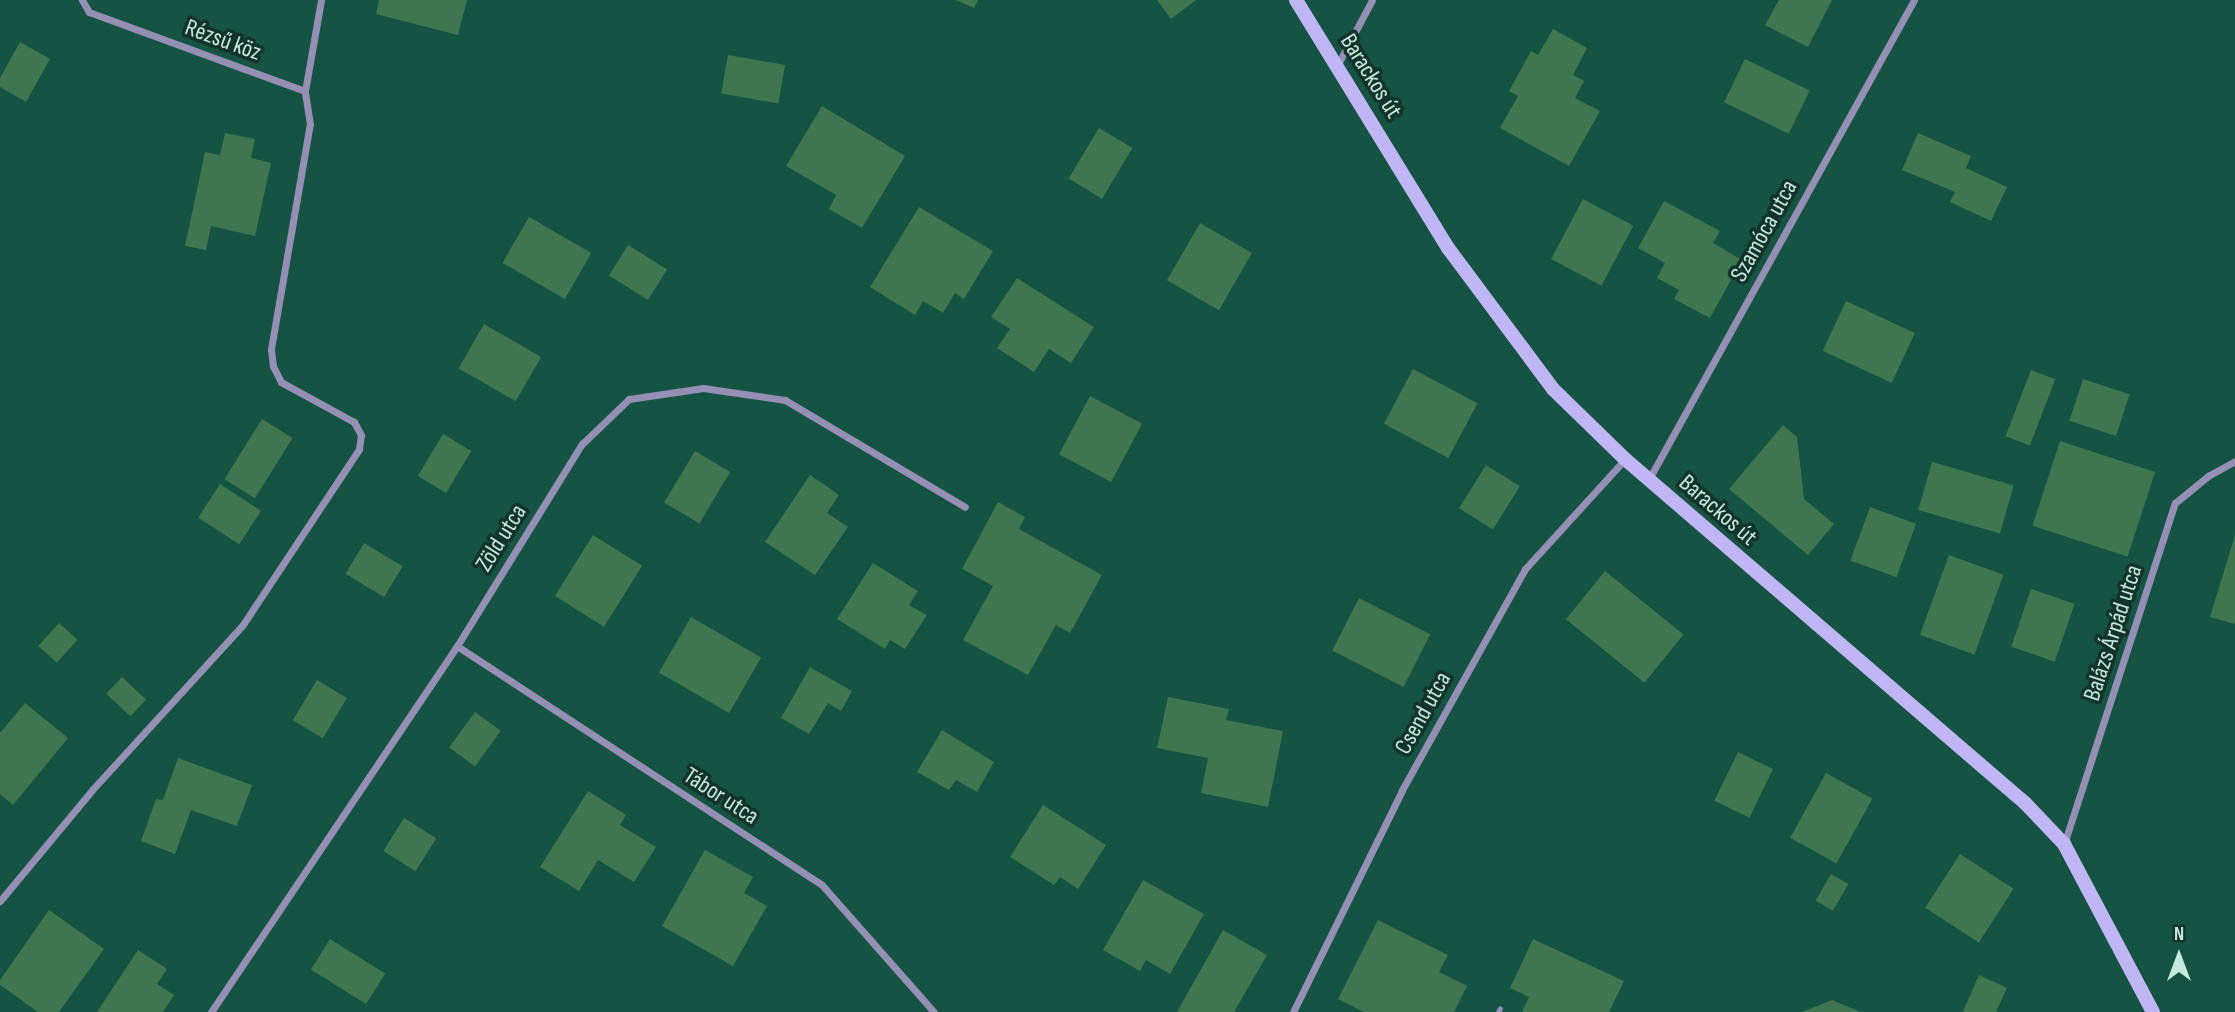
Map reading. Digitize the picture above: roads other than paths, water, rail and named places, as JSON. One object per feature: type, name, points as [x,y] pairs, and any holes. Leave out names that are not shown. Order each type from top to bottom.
[{"type":"street","name":"Rézsű köz","points":[[82,0],[89,12],[305,91]]},
{"type":"street","points":[[0,901],[92,790],[243,626],[359,449],[361,435],[354,422],[281,382],[273,366],[271,349],[310,124],[305,91],[321,0]]},
{"type":"street","name":"Barackos út","points":[[1296,0],[1483,299],[1553,388],[1625,459],[2025,803],[2064,844],[2153,1012]]},
{"type":"street","points":[[1338,64],[1372,0]]},
{"type":"street","name":"Szamóca utca","points":[[1649,480],[1914,0]]},
{"type":"street","name":"Zöld utca","points":[[211,1012],[457,646],[582,444],[629,399],[703,388],[785,400],[965,507]]},
{"type":"street","name":"Csend utca","points":[[1293,1012],[1402,790],[1525,569],[1625,459]]},
{"type":"street","name":"Balázs Árpád utca","points":[[2064,844],[2175,503],[2208,476],[2235,461]]},
{"type":"street","name":"Tábor utca","points":[[457,646],[822,885],[934,1012]]}]
